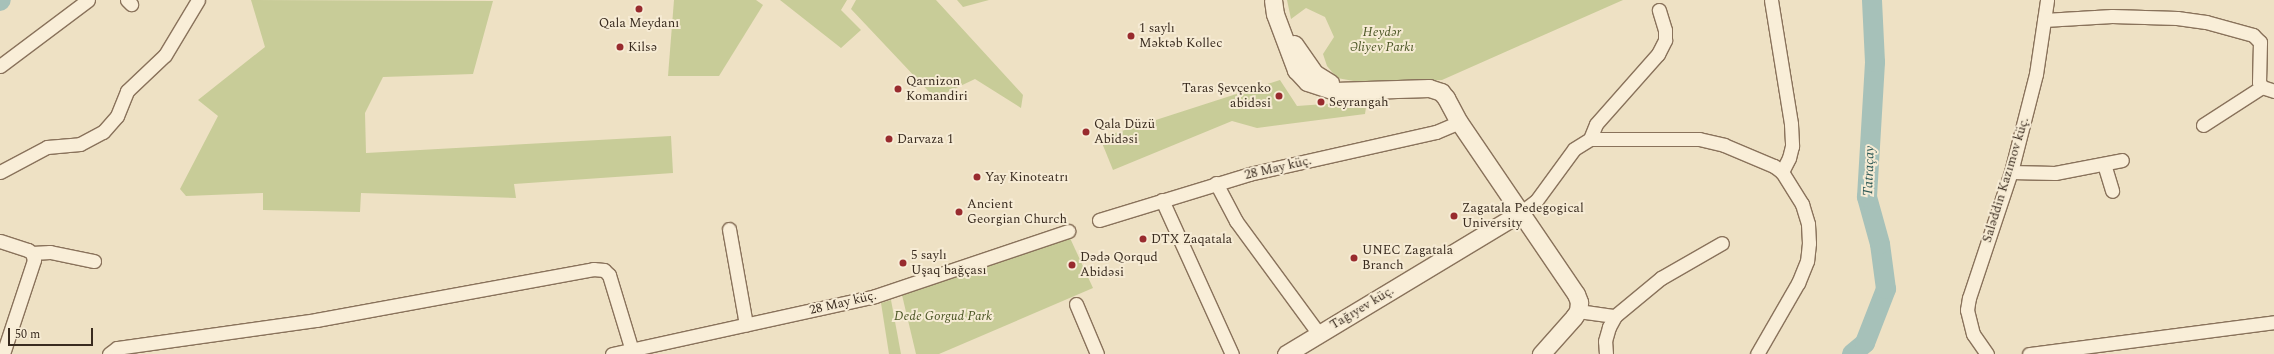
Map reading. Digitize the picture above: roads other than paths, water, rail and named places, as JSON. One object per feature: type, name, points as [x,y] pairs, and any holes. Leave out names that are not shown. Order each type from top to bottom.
[{"type":"street","points":[[0,66],[88,0]]},
{"type":"street","points":[[0,172],[47,147],[80,144],[103,132],[117,116],[127,91],[165,55],[198,0]]},
{"type":"street","points":[[1273,0],[1282,32],[1296,70],[1307,82],[1326,90],[1346,91],[1429,88],[1435,90],[1446,98],[1459,122],[1576,294],[1579,302],[1578,311],[1541,354]]},
{"type":"street","points":[[1771,0],[1791,124],[1792,146],[1789,158],[1782,172]]},
{"type":"street","name":"Saləddin Kazımov küç.","points":[[1987,354],[1973,334],[1967,310],[1969,298],[2011,172],[2036,74],[2047,0]]},
{"type":"street","points":[[1590,139],[1596,124],[1658,54],[1665,40],[1665,30],[1659,10]]},
{"type":"street","points":[[2044,20],[2112,16],[2177,18],[2206,22],[2253,35],[2260,42],[2259,82],[2268,89],[2203,125]]},
{"type":"street","name":"28 May küç.","points":[[1099,220],[1216,183],[1436,132],[1459,122]]},
{"type":"street","points":[[1520,213],[1536,201],[1574,149],[1590,139],[1699,139],[1724,145],[1767,162],[1782,172],[1791,184],[1804,210],[1808,229],[1807,261],[1798,283],[1757,354]]},
{"type":"street","points":[[2011,172],[2055,172],[2122,160]]},
{"type":"street","points":[[2104,164],[2112,191]]},
{"type":"street","points":[[1216,183],[1226,206],[1236,221],[1319,334]]},
{"type":"street","points":[[1162,200],[1232,354]]},
{"type":"street","name":"Tağıyev küç.","points":[[1286,354],[1520,213]]},
{"type":"street","points":[[729,229],[746,324]]},
{"type":"street","name":"28 May küç.","points":[[612,354],[632,352],[746,324],[893,291],[1068,231]]},
{"type":"street","points":[[0,242],[32,253],[50,252],[94,261]]},
{"type":"street","points":[[1606,354],[1605,341],[1609,327],[1615,316],[1661,278],[1722,243]]},
{"type":"street","points":[[2,354],[33,266],[32,253]]},
{"type":"street","points":[[109,354],[117,348],[316,320],[593,269],[604,270],[609,275],[632,352]]},
{"type":"street","points":[[1076,304],[1097,354]]},
{"type":"street","points":[[1578,311],[1615,316]]},
{"type":"street","points":[[2029,354],[2274,322]]},
{"type":"waterway","name":"Tatraçay","points":[[1852,354],[1865,343],[1886,289],[1880,244],[1867,197],[1875,62],[1872,0]]},
{"type":"place","name":"Qala Meydanı","points":[[639,9]]},
{"type":"place","name":"1 saylı Məktəb Kollec","points":[[1131,36]]},
{"type":"place","name":"Kilsə","points":[[620,47]]},
{"type":"place","name":"Qarnizon Komandiri","points":[[898,89]]},
{"type":"place","name":"Taras Şevçenko abidəsi","points":[[1279,96]]},
{"type":"place","name":"Seyrangah","points":[[1321,102]]},
{"type":"place","name":"Qala Düzü Abidəsi","points":[[1086,132]]},
{"type":"place","name":"Darvaza 1","points":[[889,139]]},
{"type":"place","name":"Yay Kinoteatrı","points":[[977,177]]},
{"type":"place","name":"Ancient Georgian Church","points":[[959,212]]},
{"type":"place","name":"Zagatala Pedegogical University","points":[[1454,216]]},
{"type":"place","name":"DTX Zaqatala","points":[[1143,239]]},
{"type":"place","name":"UNEC Zagatala Branch","points":[[1354,258]]},
{"type":"place","name":"5 saylı Uşaq bağçası","points":[[903,263]]},
{"type":"place","name":"Dədə Qorqud Abidəsi","points":[[1072,265]]},
{"type":"park label","name":"Heydər Əliyev Parkı","points":[[1382,40]]},
{"type":"park label","name":"Dede Gorgud Park","points":[[943,316]]}]
